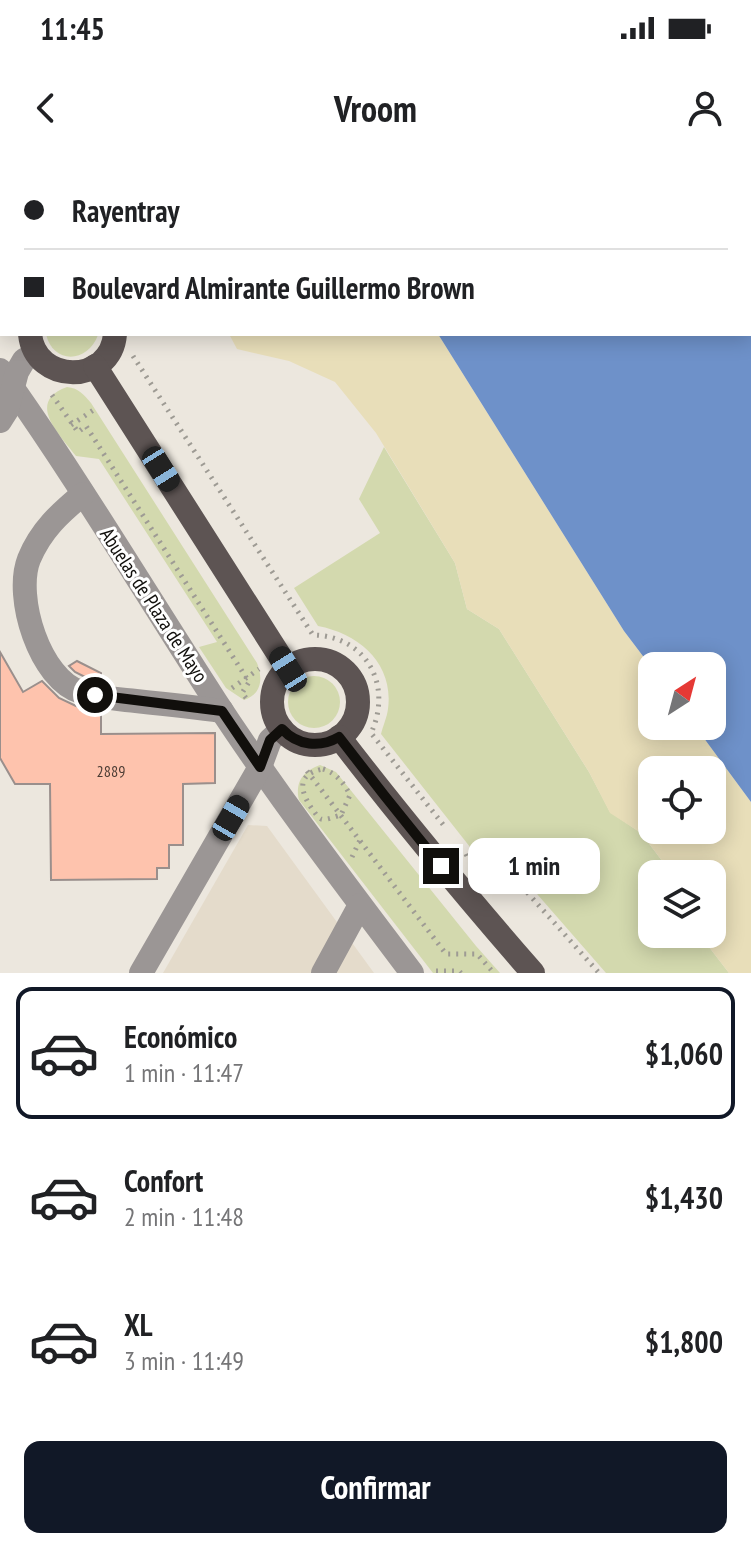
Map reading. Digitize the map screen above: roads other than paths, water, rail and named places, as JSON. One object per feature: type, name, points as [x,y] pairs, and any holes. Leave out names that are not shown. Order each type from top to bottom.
[{"type":"main road","points":[[33,344],[47,365],[74,373],[100,363],[109,353],[114,336]]},
{"type":"main road","points":[[95,366],[288,669]]},
{"type":"main road","points":[[322,659],[346,673],[354,684],[358,698],[357,711],[351,724],[339,737],[317,745],[302,743],[289,737],[282,729],[273,713],[271,698],[275,684],[288,669],[295,663],[322,659]]},
{"type":"main road","points":[[339,737],[470,901],[533,973]]},
{"type":"street","points":[[0,421],[7,410],[7,380],[17,372],[33,344]]},
{"type":"street","name":"Abuelas de Plaza de Mayo","points":[[7,380],[260,767],[412,973]]},
{"type":"street","points":[[83,494],[52,520],[28,561],[24,598],[37,644],[56,677],[79,692],[222,711]]},
{"type":"street","points":[[141,973],[260,767],[270,740],[282,729]]},
{"type":"street","points":[[323,973],[360,905]]},
{"type":"water","points":[[439,336],[751,336],[751,802],[726,768],[726,756],[717,756],[705,740],[726,740],[726,652],[640,652]]}]
